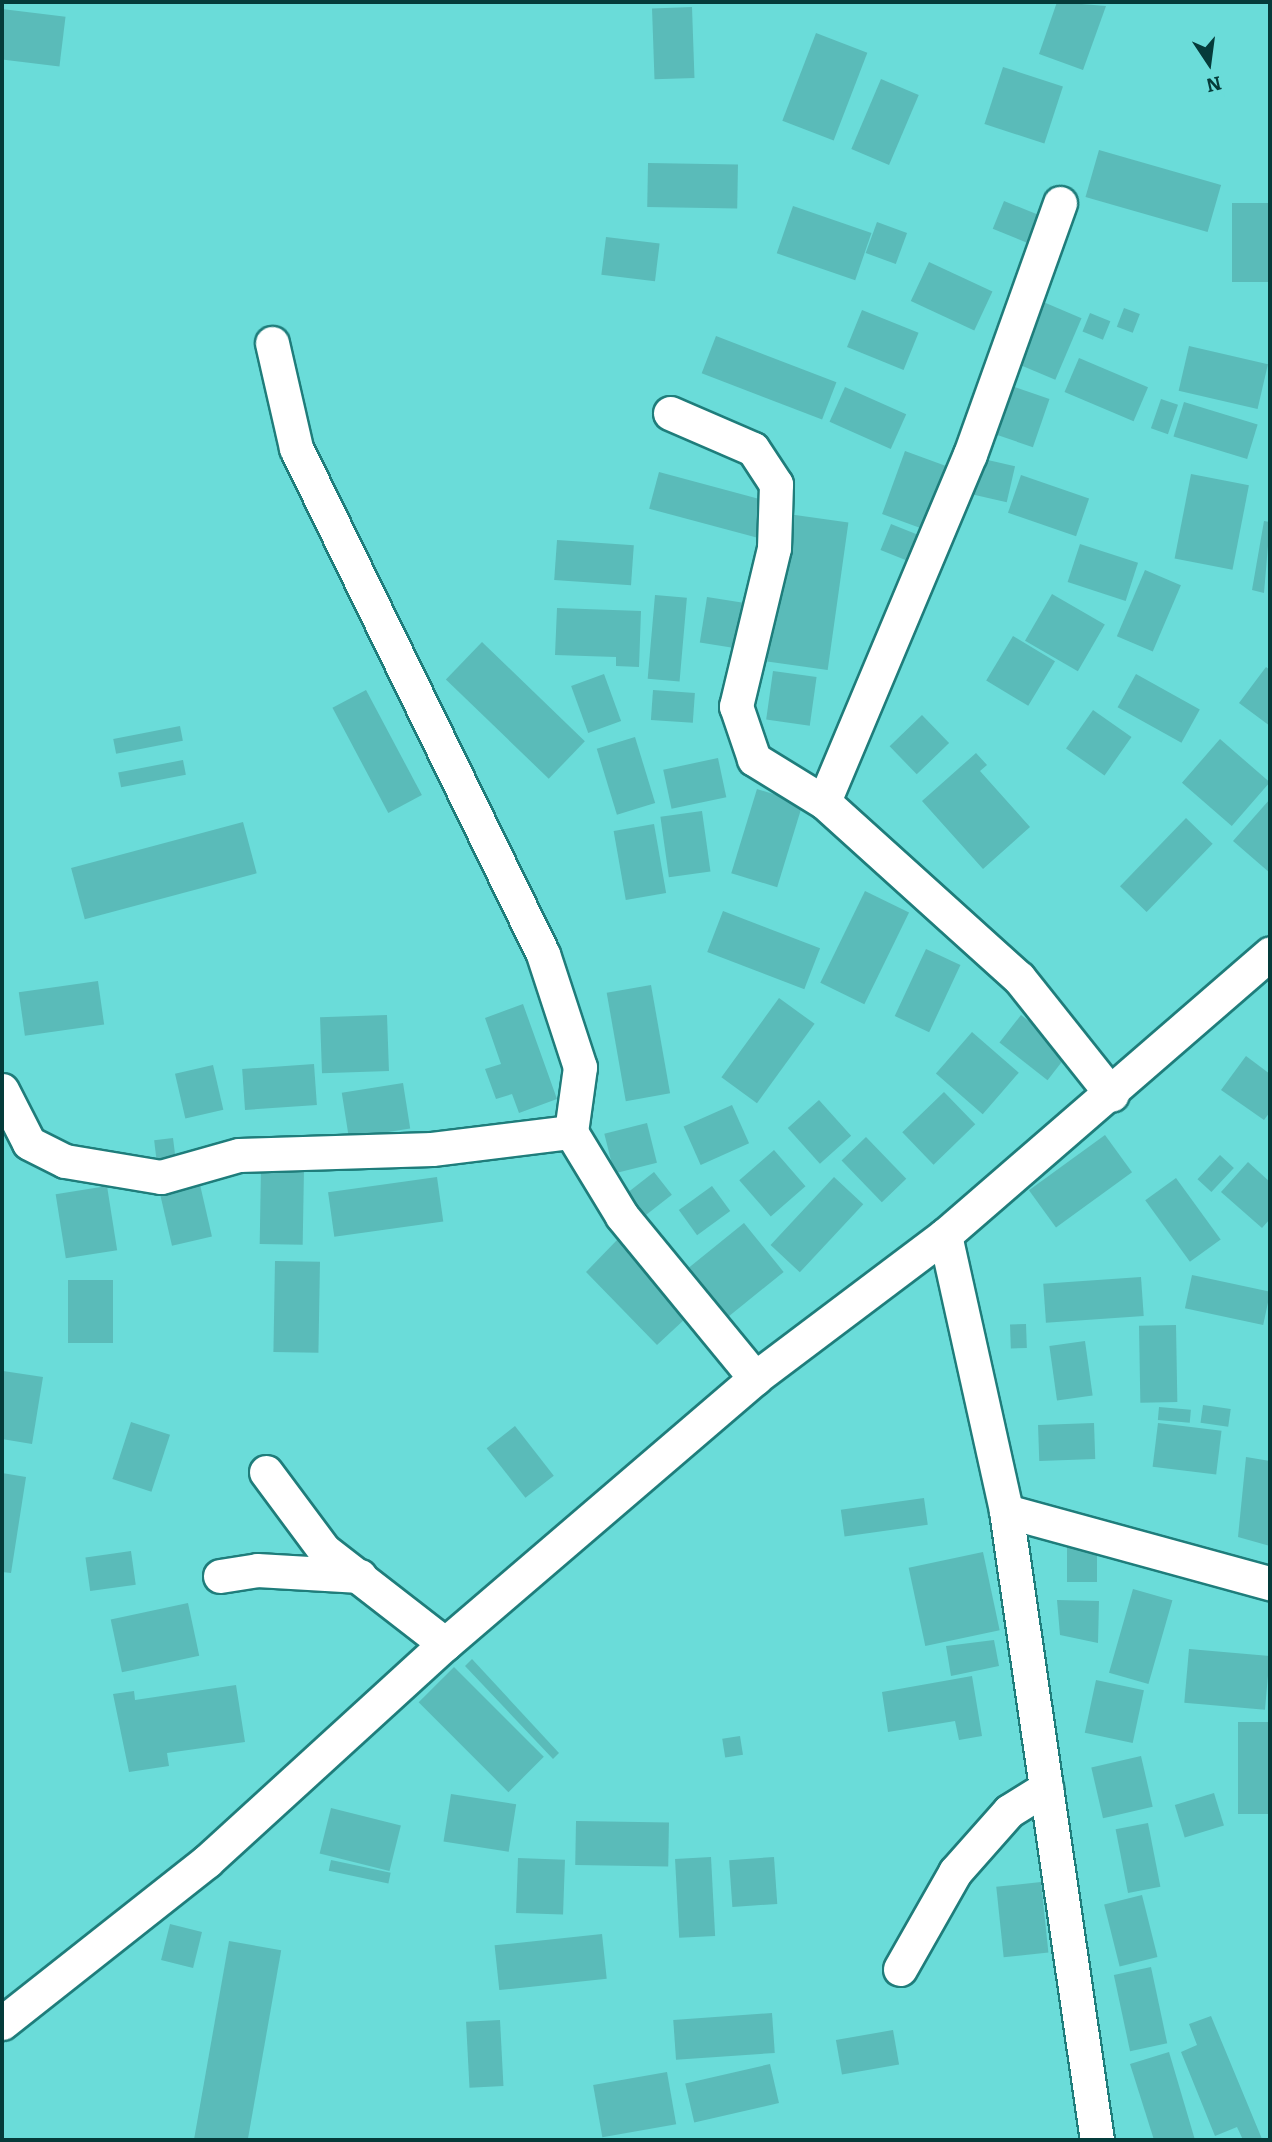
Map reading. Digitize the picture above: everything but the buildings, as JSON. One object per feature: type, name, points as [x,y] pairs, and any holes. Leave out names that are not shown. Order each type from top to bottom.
[{"type":"street","points":[[824,802],[970,454],[1060,203]]},
{"type":"street","points":[[272,343],[296,448],[543,954],[580,1067],[571,1132],[622,1216],[755,1378]]},
{"type":"street","points":[[670,413],[753,449],[776,484],[774,548],[736,706],[754,760],[824,802],[1019,978],[1112,1095]]},
{"type":"street","points":[[2,2023],[207,1861],[445,1644],[755,1378],[945,1235],[1112,1095],[1270,953]]},
{"type":"street","points":[[2,1090],[29,1143],[65,1161],[161,1177],[239,1155],[432,1149],[571,1132]]},
{"type":"street","points":[[945,1235],[1006,1511],[1097,2140]]},
{"type":"street","points":[[266,1472],[312,1537],[445,1644]]},
{"type":"street","points":[[1006,1511],[1270,1583]]},
{"type":"street","points":[[220,1576],[257,1570],[362,1577]]},
{"type":"street","points":[[900,1969],[955,1872],[1009,1811],[1046,1788]]}]
